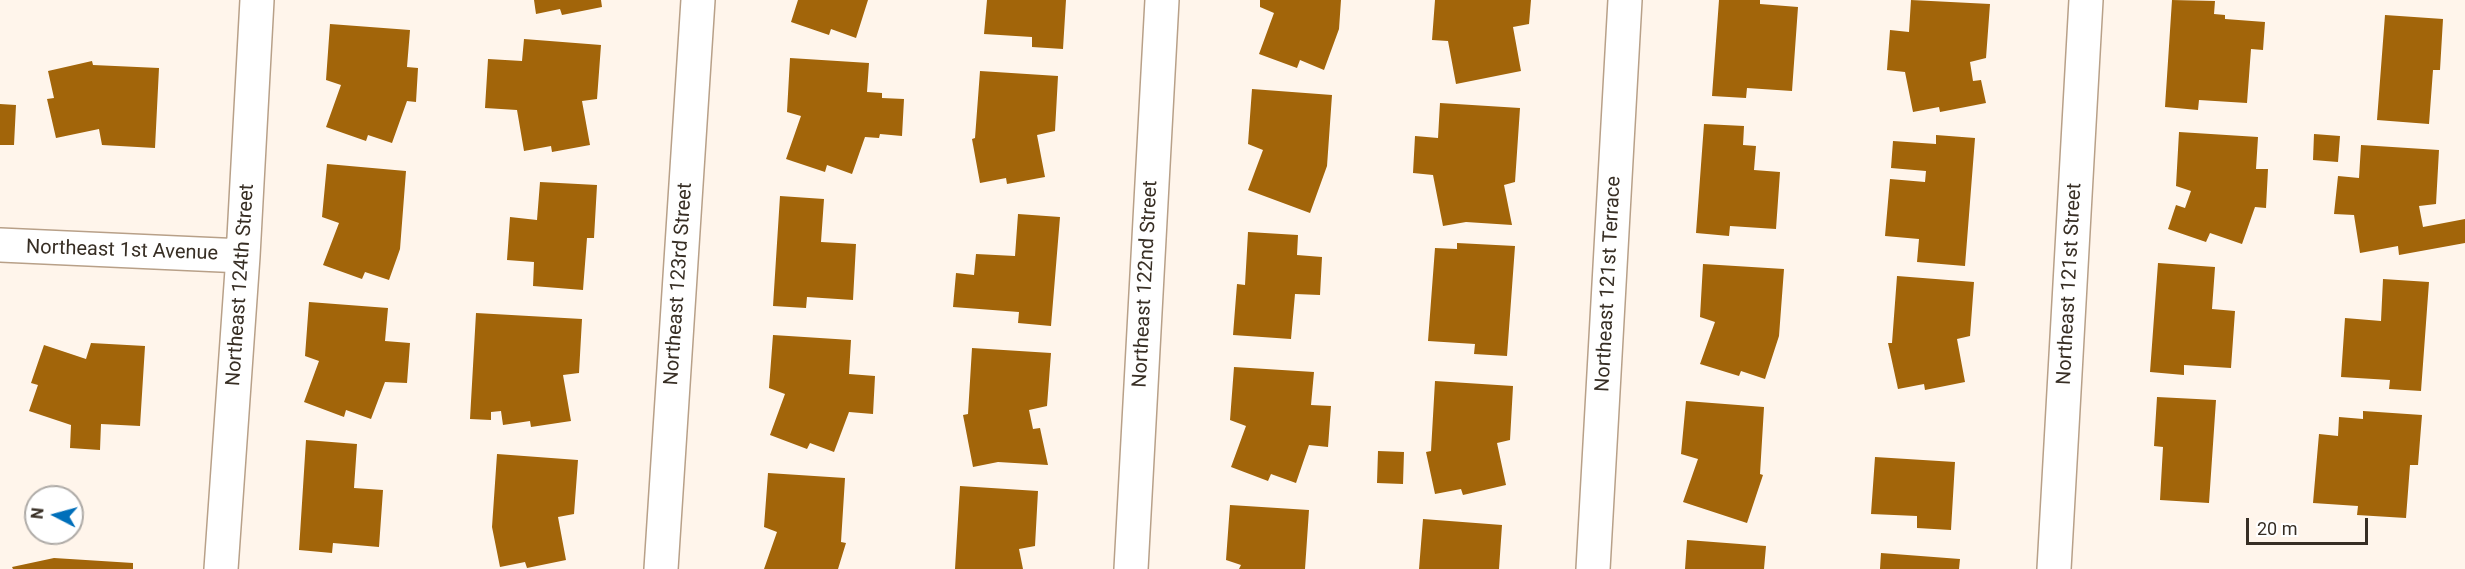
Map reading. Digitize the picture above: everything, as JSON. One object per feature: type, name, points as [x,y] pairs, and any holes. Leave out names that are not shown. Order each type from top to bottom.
[{"type":"street","name":"Northeast 124th Street","points":[[221,569],[243,256],[257,0]]},
{"type":"street","name":"Northeast 123rd Street","points":[[661,569],[698,0]]},
{"type":"street","name":"Northeast 122nd Street","points":[[1131,569],[1162,0]]},
{"type":"street","name":"Northeast 121st Terrace","points":[[1593,569],[1625,0]]},
{"type":"street","name":"Northeast 121st Street","points":[[2055,569],[2086,0]]},
{"type":"street","name":"Northeast 1st Avenue","points":[[0,245],[243,256]]},
{"type":"building","points":[[534,0],[601,0],[602,7],[562,15],[560,9],[536,14]]},
{"type":"building","points":[[798,0],[868,0],[856,38],[831,29],[829,35],[791,22]]},
{"type":"building","points":[[987,0],[1066,0],[1063,49],[1032,47],[1032,37],[984,34]]},
{"type":"building","points":[[1260,0],[1341,0],[1339,29],[1324,70],[1300,60],[1297,68],[1259,54],[1274,13],[1260,7]]},
{"type":"building","points":[[1435,0],[1531,0],[1529,24],[1513,27],[1521,71],[1456,84],[1448,41],[1432,40]]},
{"type":"building","points":[[1719,0],[1760,0],[1760,4],[1798,7],[1792,91],[1747,88],[1746,98],[1712,96]]},
{"type":"building","points":[[1911,0],[1990,4],[1986,58],[1970,62],[1973,81],[1981,80],[1986,103],[1940,112],[1939,107],[1913,112],[1905,72],[1887,70],[1890,30],[1909,32]]},
{"type":"building","points":[[2172,0],[2215,1],[2214,14],[2225,15],[2225,19],[2265,22],[2263,50],[2251,49],[2247,103],[2199,100],[2198,110],[2165,107]]},
{"type":"building","points":[[2385,15],[2443,19],[2440,70],[2433,70],[2429,124],[2377,120]]},
{"type":"building","points":[[330,24],[410,30],[407,67],[418,68],[416,102],[407,101],[392,143],[368,135],[366,141],[326,127],[341,85],[326,80]]},
{"type":"building","points":[[524,39],[601,45],[597,99],[582,101],[590,145],[552,152],[551,146],[524,151],[517,110],[485,108],[488,59],[522,61]]},
{"type":"building","points":[[790,58],[869,63],[867,92],[882,93],[882,98],[904,99],[902,136],[880,134],[879,138],[865,137],[852,174],[827,165],[825,172],[786,159],[801,116],[787,112]]},
{"type":"building","points":[[92,61],[93,65],[159,68],[155,148],[102,145],[99,129],[56,138],[47,99],[54,98],[48,71]]},
{"type":"building","points":[[980,71],[1058,76],[1055,131],[1037,135],[1045,177],[1007,184],[1006,178],[980,183],[972,139],[975,138]]},
{"type":"building","points":[[1252,89],[1332,95],[1327,166],[1310,213],[1248,190],[1263,150],[1248,144]]},
{"type":"building","points":[[1440,103],[1520,108],[1515,182],[1504,185],[1512,225],[1466,222],[1443,226],[1433,175],[1413,173],[1415,136],[1438,138]]},
{"type":"building","points":[[0,104],[16,105],[14,145],[0,145]]},
{"type":"building","points":[[1704,124],[1744,126],[1743,145],[1756,146],[1754,170],[1780,172],[1776,229],[1730,226],[1729,236],[1696,233]]},
{"type":"building","points":[[2179,132],[2258,137],[2256,169],[2268,169],[2266,208],[2255,207],[2242,244],[2210,233],[2206,242],[2168,229],[2176,205],[2185,208],[2191,191],[2176,186]]},
{"type":"building","points":[[2314,134],[2340,136],[2338,162],[2313,160]]},
{"type":"building","points":[[1936,135],[1975,138],[1965,266],[1917,262],[1919,239],[1885,236],[1890,179],[1925,182],[1926,171],[1891,168],[1893,141],[1936,144]]},
{"type":"building","points":[[2361,145],[2439,150],[2436,204],[2419,206],[2423,227],[2465,219],[2465,243],[2399,255],[2398,246],[2360,253],[2354,215],[2334,214],[2338,176],[2359,178]]},
{"type":"building","points":[[327,164],[406,171],[400,249],[389,280],[365,272],[362,279],[323,265],[339,223],[322,217]]},
{"type":"building","points":[[540,182],[597,185],[594,238],[587,238],[583,290],[533,286],[534,262],[507,260],[510,217],[537,220]]},
{"type":"building","points":[[780,196],[824,199],[821,242],[856,244],[853,300],[807,297],[806,308],[773,306]]},
{"type":"building","points":[[1018,214],[1060,217],[1051,326],[1018,323],[1019,312],[953,307],[956,273],[974,275],[976,254],[1015,256]]},
{"type":"building","points":[[1248,232],[1298,235],[1297,255],[1322,257],[1320,295],[1295,294],[1291,339],[1233,335],[1237,284],[1245,285]]},
{"type":"building","points":[[1457,243],[1515,246],[1507,356],[1474,354],[1475,344],[1428,341],[1435,248],[1457,249]]},
{"type":"building","points":[[2158,263],[2215,267],[2212,309],[2235,311],[2231,368],[2184,365],[2184,375],[2150,372]]},
{"type":"building","points":[[1703,264],[1784,269],[1779,336],[1765,379],[1741,371],[1739,376],[1700,364],[1715,322],[1700,317]]},
{"type":"building","points":[[1897,276],[1974,282],[1970,336],[1957,339],[1965,382],[1925,390],[1924,384],[1898,389],[1888,343],[1892,343]]},
{"type":"building","points":[[2383,279],[2429,282],[2421,391],[2389,389],[2390,380],[2341,377],[2345,318],[2381,321]]},
{"type":"building","points":[[309,302],[388,308],[385,341],[410,343],[407,383],[385,382],[371,419],[346,410],[344,417],[304,402],[319,361],[305,356]]},
{"type":"building","points":[[476,313],[582,319],[579,373],[563,375],[571,421],[531,427],[530,421],[503,425],[501,411],[491,412],[491,420],[470,419]]},
{"type":"building","points":[[773,335],[851,340],[849,374],[875,376],[873,414],[849,412],[834,452],[810,443],[807,449],[770,435],[785,394],[769,388]]},
{"type":"building","points":[[91,343],[145,346],[140,426],[101,424],[100,450],[70,448],[71,425],[29,411],[38,385],[31,383],[44,345],[86,359]]},
{"type":"building","points":[[972,348],[1051,353],[1047,406],[1029,410],[1033,429],[1040,428],[1048,465],[998,462],[973,467],[963,415],[968,414]]},
{"type":"building","points":[[1234,367],[1314,372],[1311,405],[1331,406],[1328,447],[1309,445],[1296,483],[1271,474],[1268,481],[1231,467],[1246,426],[1230,420]]},
{"type":"building","points":[[1435,381],[1513,386],[1510,440],[1497,443],[1506,485],[1463,495],[1461,489],[1435,494],[1426,452],[1431,451]]},
{"type":"building","points":[[2157,397],[2216,400],[2209,503],[2160,500],[2163,447],[2154,446]]},
{"type":"building","points":[[1686,401],[1764,407],[1760,474],[1763,475],[1747,523],[1683,502],[1698,459],[1681,454]]},
{"type":"building","points":[[2363,411],[2422,415],[2418,465],[2410,465],[2406,518],[2357,515],[2358,506],[2313,503],[2319,434],[2338,436],[2339,417],[2363,419]]},
{"type":"building","points":[[306,440],[357,444],[354,488],[383,490],[379,547],[333,543],[332,553],[299,550]]},
{"type":"building","points":[[1378,451],[1404,452],[1403,484],[1377,483]]},
{"type":"building","points":[[497,454],[578,460],[574,514],[558,517],[566,560],[527,568],[525,562],[500,567],[492,527]]},
{"type":"building","points":[[1875,457],[1955,462],[1951,530],[1917,528],[1917,516],[1871,514]]},
{"type":"building","points":[[768,473],[845,478],[841,542],[846,543],[838,569],[764,569],[777,532],[764,527]]},
{"type":"building","points":[[960,486],[1038,491],[1035,546],[1019,549],[1023,569],[955,569]]},
{"type":"building","points":[[1230,505],[1309,510],[1305,569],[1239,569],[1241,565],[1226,560]]},
{"type":"building","points":[[1423,519],[1502,525],[1499,569],[1419,569]]},
{"type":"building","points":[[1687,540],[1766,546],[1764,569],[1685,569]]},
{"type":"building","points":[[1881,553],[1960,559],[1959,569],[1880,569]]},
{"type":"building","points":[[54,558],[133,563],[133,569],[13,569],[12,567]]}]
